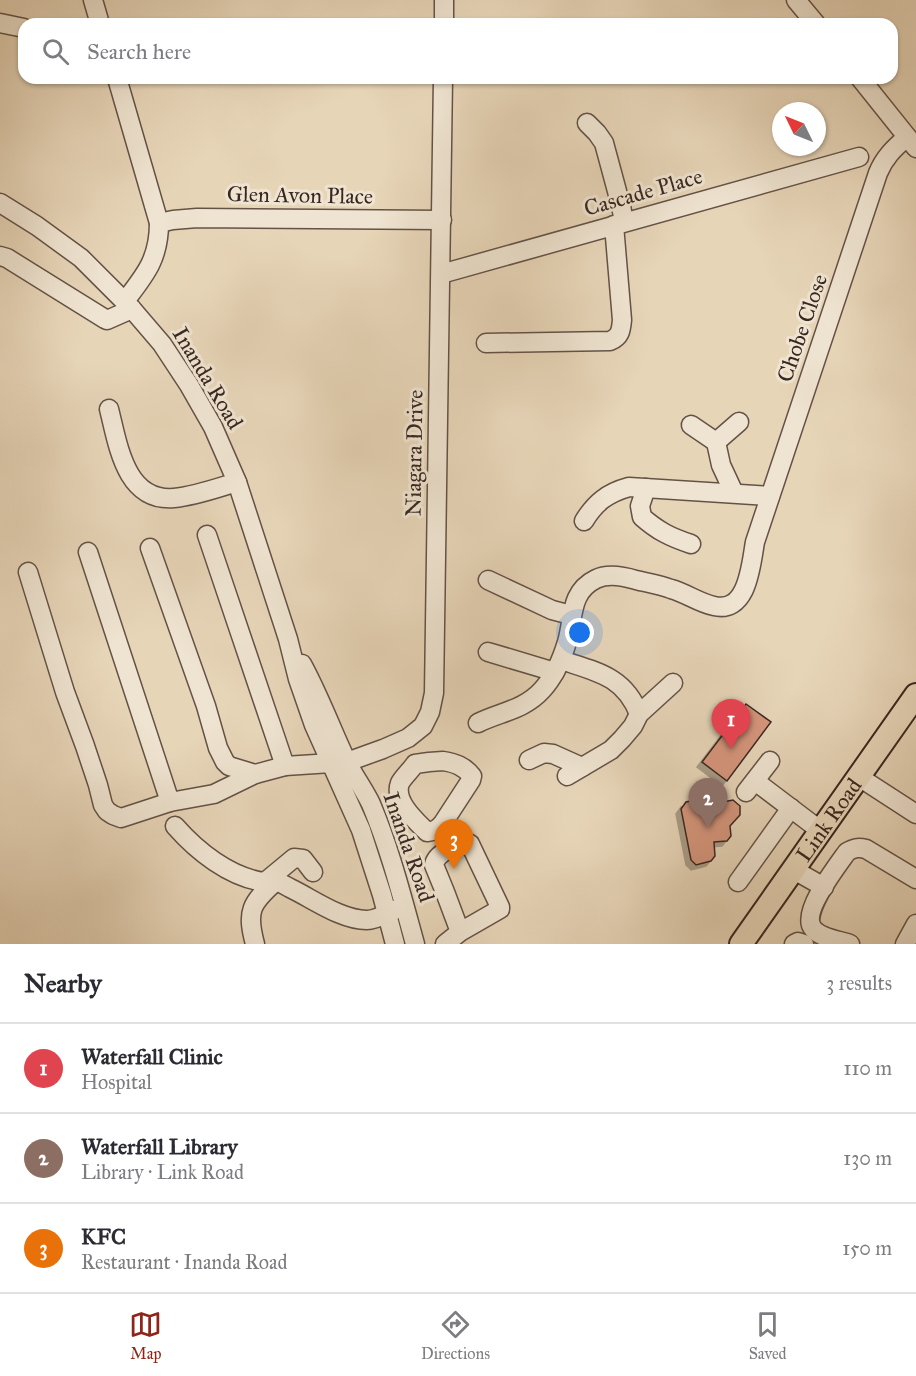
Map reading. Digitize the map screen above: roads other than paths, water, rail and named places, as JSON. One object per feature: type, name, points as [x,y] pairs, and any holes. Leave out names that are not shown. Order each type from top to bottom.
[{"type":"main road","name":"Link Road","points":[[741,944],[916,695]]},
{"type":"street","points":[[93,0],[98,18]]},
{"type":"street","points":[[444,0],[444,18]]},
{"type":"street","points":[[796,0],[811,18]]},
{"type":"street","points":[[0,23],[18,27]]},
{"type":"street","points":[[0,256],[7,258],[107,320],[128,305],[155,254],[159,239],[159,224],[119,84]]},
{"type":"street","name":"Niagara Drive","points":[[27,572],[64,692],[85,746],[103,805],[113,815],[121,818],[170,802],[214,794],[255,774],[285,766],[339,763],[383,749],[408,738],[423,726],[430,712],[434,693],[443,84]]},
{"type":"street","points":[[865,84],[913,143]]},
{"type":"street","points":[[486,344],[609,341],[619,335],[622,320],[619,224],[621,206],[604,144],[587,123]]},
{"type":"street","name":"Chobe Close","points":[[558,666],[568,639],[575,600],[583,588],[596,579],[610,575],[627,577],[672,589],[713,606],[722,607],[731,604],[740,597],[746,588],[755,542],[878,173],[888,155],[913,143]]},
{"type":"street","name":"Cascade Place","points":[[441,274],[859,157]]},
{"type":"street","name":"Inanda Road","points":[[0,203],[81,258],[128,305],[162,344],[213,427],[237,482],[314,725],[339,763],[370,801],[415,944]]},
{"type":"street","name":"Glen Avon Place","points":[[159,224],[197,218],[442,220]]},
{"type":"street","points":[[109,409],[127,470],[134,482],[145,491],[156,497],[173,498],[237,482]]},
{"type":"street","points":[[716,442],[739,422]]},
{"type":"street","points":[[691,425],[716,442],[721,465],[734,493]]},
{"type":"street","points":[[584,521],[593,507],[610,494],[629,487],[770,496]]},
{"type":"street","points":[[646,488],[640,506],[642,517],[670,537],[691,544]]},
{"type":"street","points":[[207,535],[285,766]]},
{"type":"street","points":[[150,548],[206,706],[218,748],[229,766],[255,774]]},
{"type":"street","points":[[88,552],[170,802]]},
{"type":"street","points":[[488,580],[552,610],[571,615]]},
{"type":"street","points":[[488,652],[608,676],[628,694],[639,714]]},
{"type":"street","points":[[478,723],[522,706],[542,690],[558,666]]},
{"type":"street","points":[[529,760],[544,753],[553,754],[574,771],[611,750],[633,726],[639,714],[673,683]]},
{"type":"street","points":[[408,738],[416,764]]},
{"type":"street","points":[[770,760],[750,786],[791,808],[821,831]]},
{"type":"street","name":"Inanda Road","points":[[339,763],[395,944]]},
{"type":"street","points":[[859,777],[916,814]]},
{"type":"street","points":[[738,882],[791,808]]},
{"type":"street","points":[[175,826],[209,858],[227,869],[270,882],[348,916],[365,920],[376,919],[404,906]]},
{"type":"street","points":[[446,944],[460,932],[501,907],[468,843],[447,850],[434,861],[460,932]]},
{"type":"street","points":[[850,944],[816,932],[810,920],[811,911],[824,887],[847,852],[859,847],[866,849],[916,879]]},
{"type":"street","points":[[255,944],[250,925],[252,907],[270,882],[294,858],[298,857],[303,859],[313,872]]},
{"type":"street","points":[[794,870],[824,887]]},
{"type":"street","points":[[905,944],[916,924]]},
{"type":"street","points":[[794,944],[798,942],[804,944]]},
{"type":"place","name":"Waterfall Clinic","points":[[731,749]]},
{"type":"place","name":"Waterfall Library","points":[[708,828]]},
{"type":"place","name":"KFC","points":[[454,869]]}]
